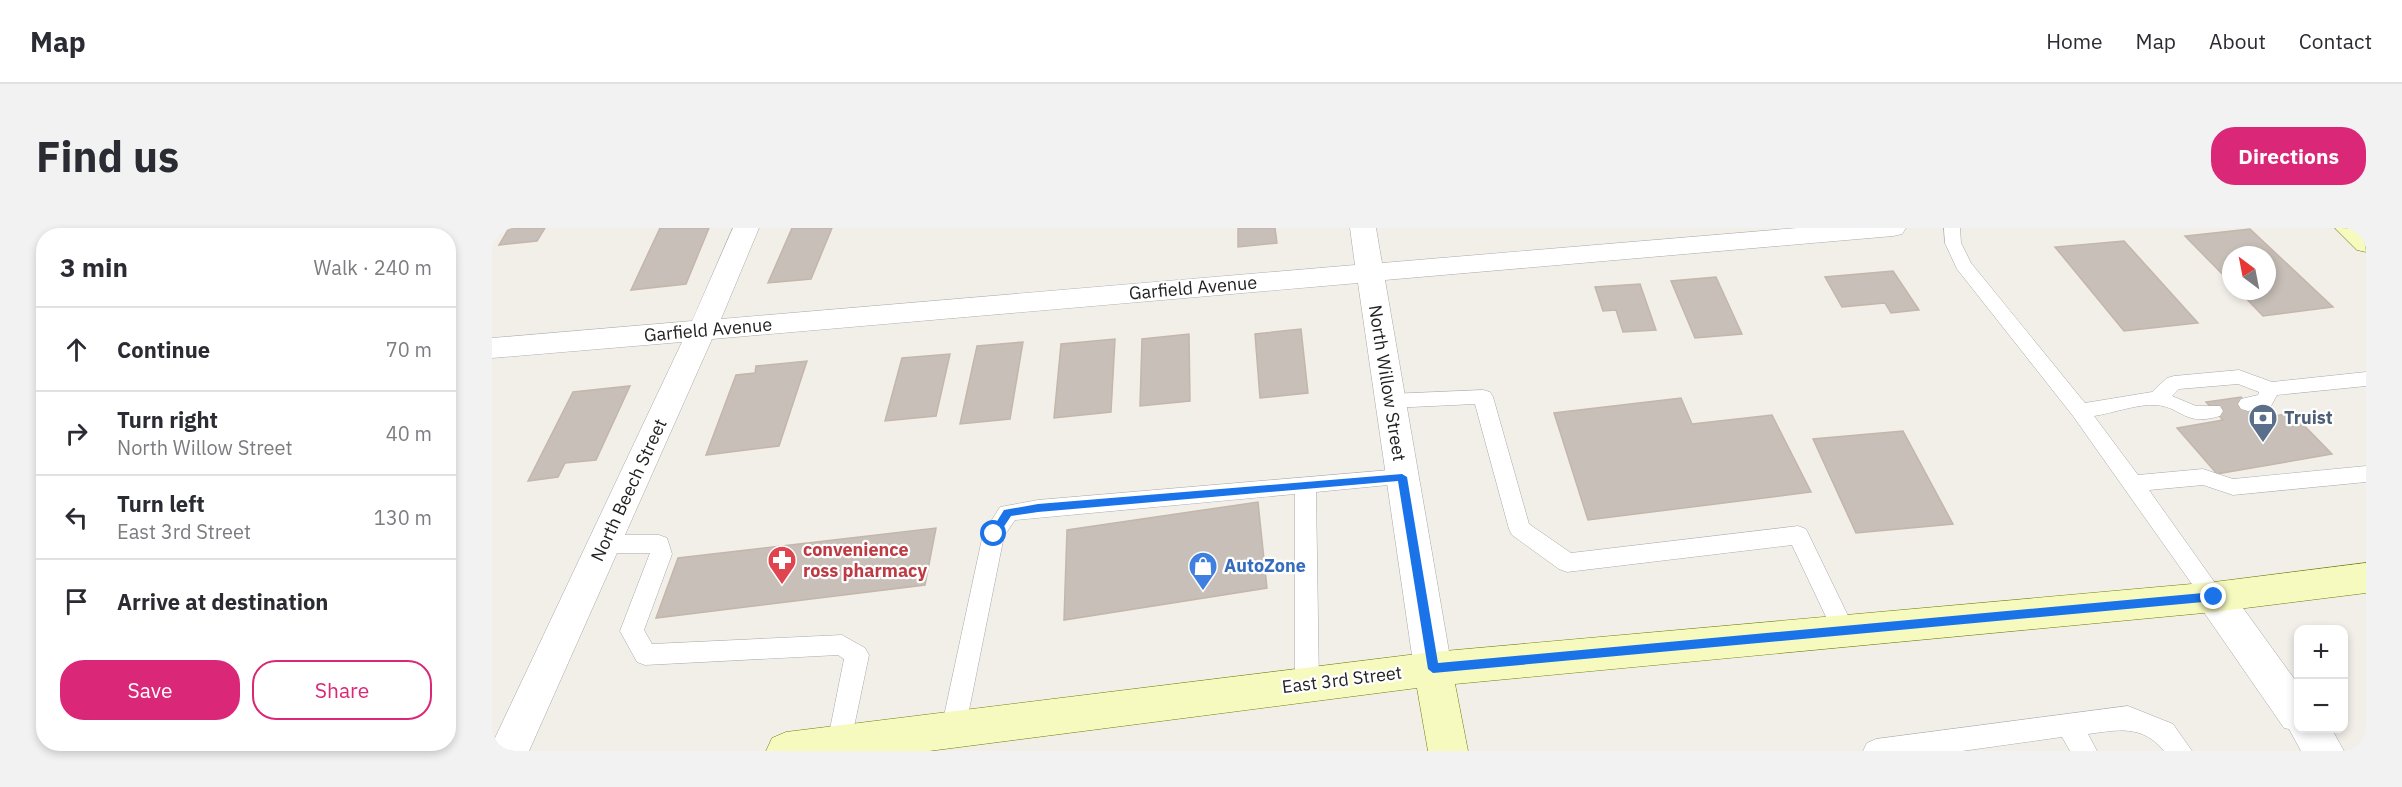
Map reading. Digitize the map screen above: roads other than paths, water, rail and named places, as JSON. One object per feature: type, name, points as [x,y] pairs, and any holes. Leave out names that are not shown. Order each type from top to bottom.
[{"type":"main road","points":[[2348,228],[2366,244]]},
{"type":"main road","name":"East 3rd Street","points":[[786,751],[1433,669],[2214,597],[2366,578]]},
{"type":"main road","name":"North Willow Street","points":[[1433,669],[1448,751]]},
{"type":"street","name":"North Beech Street","points":[[509,751],[702,330],[746,228]]},
{"type":"street","name":"North Willow Street","points":[[1363,228],[1433,669]]},
{"type":"street","name":"Garfield Avenue","points":[[492,348],[1893,228]]},
{"type":"street","points":[[2214,597],[2294,709]]},
{"type":"street","points":[[2311,733],[2324,751]]},
{"type":"lane","points":[[1952,228],[1953,243],[1963,265],[2079,411],[2214,597]]},
{"type":"lane","points":[[2158,398],[2174,382],[2239,377],[2271,389],[2366,379]]},
{"type":"lane","points":[[2248,404],[2264,401],[2271,389]]},
{"type":"lane","points":[[1390,401],[1483,397],[1520,529],[1567,563],[1798,535],[1844,631]]},
{"type":"lane","points":[[2079,411],[2158,398],[2195,412],[2213,411]]},
{"type":"lane","points":[[2131,484],[2203,477],[2233,487],[2365,475]]},
{"type":"lane","points":[[953,730],[994,534],[1008,513],[1038,508],[1402,477]]},
{"type":"lane","points":[[1305,485],[1307,685]]},
{"type":"lane","points":[[604,544],[659,544],[661,554],[632,631],[645,655],[842,645],[856,655],[840,744]]},
{"type":"lane","points":[[1876,751],[2128,717],[2164,732],[2179,751]]},
{"type":"lane","points":[[2069,726],[2084,751]]},
{"type":"place","name":"Truist","points":[[2263,444]]},
{"type":"place","name":"convenience ross pharmacy","points":[[782,586]]},
{"type":"place","name":"AutoZone","points":[[1203,592]]}]
